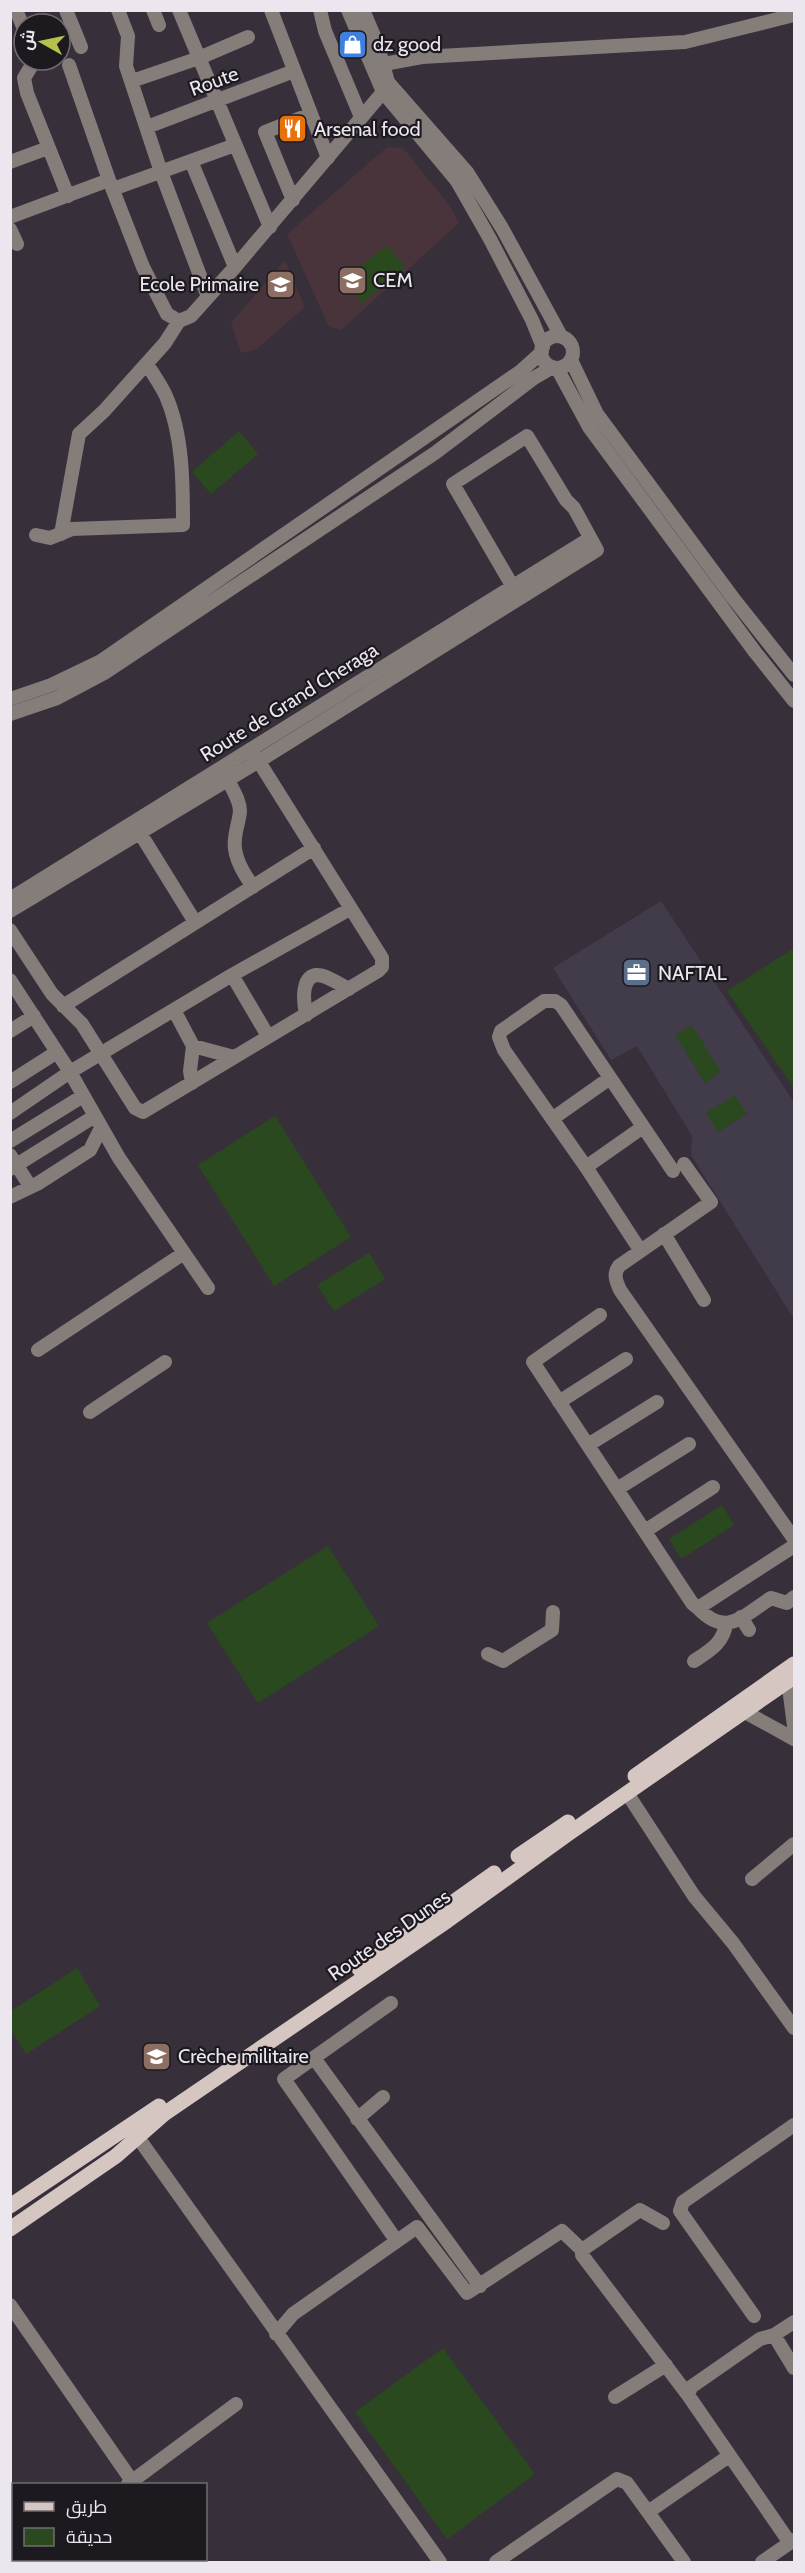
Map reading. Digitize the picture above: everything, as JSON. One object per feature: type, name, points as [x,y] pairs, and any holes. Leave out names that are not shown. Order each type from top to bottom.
[{"type":"main road","name":"Route des Dunes","points":[[10,2206],[164,2114],[447,1921],[627,1793],[745,1713],[791,1673]]},
{"type":"main road","name":"Route des Dunes","points":[[10,2229],[116,2156],[133,2131],[791,1673]]},
{"type":"street","points":[[66,10],[81,47]]},
{"type":"street","points":[[118,10],[128,36],[126,66],[161,172],[208,297]]},
{"type":"street","points":[[153,10],[159,25]]},
{"type":"street","points":[[179,10],[270,227]]},
{"type":"street","points":[[271,10],[328,158]]},
{"type":"street","points":[[320,10],[326,31],[361,117]]},
{"type":"street","points":[[348,10],[386,87],[457,181],[490,239],[532,320],[545,361],[555,367],[590,427],[755,652],[795,700]]},
{"type":"street","points":[[10,714],[57,698],[106,672],[435,453],[534,378],[555,367],[564,366],[570,360],[573,353],[572,346],[561,336],[502,228],[467,172],[386,87],[384,64],[363,10]]},
{"type":"street","points":[[384,64],[422,57],[685,42],[795,15]]},
{"type":"street","points":[[132,81],[199,58],[248,37]]},
{"type":"street","name":"Route","points":[[147,127],[294,71]]},
{"type":"street","points":[[28,72],[24,78],[27,93],[68,196]]},
{"type":"street","points":[[72,72],[111,185],[159,301],[167,314],[179,321]]},
{"type":"street","points":[[61,534],[79,434],[104,411],[147,364],[165,343],[179,321],[191,316],[235,267],[386,87]]},
{"type":"street","points":[[293,200],[265,132],[311,114]]},
{"type":"street","points":[[10,217],[68,196],[161,172],[235,145]]},
{"type":"street","points":[[10,162],[48,148]]},
{"type":"street","points":[[191,161],[235,267]]},
{"type":"street","points":[[10,229],[17,244]]},
{"type":"street","points":[[10,699],[51,685],[101,661],[473,405],[529,365],[548,339],[561,336]]},
{"type":"street","points":[[570,360],[597,414],[733,598],[795,675]]},
{"type":"street","points":[[36,535],[50,538],[72,529],[183,525],[183,484],[176,431],[166,396],[147,364]]},
{"type":"street","points":[[10,911],[259,761],[593,544],[574,508],[566,500],[527,436],[453,484],[513,587]]},
{"type":"street","name":"Route de Grand Cheraga","points":[[10,899],[513,587],[593,544]]},
{"type":"street","points":[[10,930],[63,1006],[82,1024],[138,1110],[147,1111],[380,969],[383,961],[251,749]]},
{"type":"street","points":[[228,780],[240,811],[234,839],[238,863],[253,887]]},
{"type":"street","points":[[140,833],[195,922]]},
{"type":"street","points":[[63,1006],[314,848]]},
{"type":"street","points":[[10,1113],[70,1072],[231,975],[350,909]]},
{"type":"street","points":[[231,975],[268,1036]]},
{"type":"street","points":[[306,1015],[304,992],[311,978],[316,975],[324,976],[349,989]]},
{"type":"street","points":[[10,980],[70,1072],[118,1158],[207,1288]]},
{"type":"street","points":[[640,1250],[501,1044],[501,1030],[544,1001],[555,1000],[561,1005],[643,1127],[711,1202],[640,1250],[616,1271],[620,1290],[795,1539]]},
{"type":"street","points":[[174,1010],[193,1046],[191,1053],[192,1083]]},
{"type":"street","points":[[10,1030],[34,1016]]},
{"type":"street","points":[[193,1046],[234,1057]]},
{"type":"street","points":[[10,1082],[57,1052]]},
{"type":"street","points":[[552,1119],[610,1078]]},
{"type":"street","points":[[10,1141],[83,1096]]},
{"type":"street","points":[[30,1186],[13,1163],[98,1122]]},
{"type":"street","points":[[10,1197],[37,1184],[90,1150],[98,1122]]},
{"type":"street","points":[[586,1167],[643,1127]]},
{"type":"street","points":[[664,1234],[704,1300]]},
{"type":"street","points":[[38,1350],[184,1253]]},
{"type":"street","points":[[600,1314],[533,1362],[645,1532],[692,1603],[707,1617],[720,1624],[741,1617],[771,1598],[792,1605]]},
{"type":"street","points":[[559,1401],[626,1359]]},
{"type":"street","points":[[90,1412],[165,1362]]},
{"type":"street","points":[[588,1445],[657,1402]]},
{"type":"street","points":[[617,1489],[688,1444]]},
{"type":"street","points":[[645,1532],[713,1487]]},
{"type":"street","points":[[698,1608],[795,1546]]},
{"type":"street","points":[[488,1654],[503,1661],[552,1630],[553,1612]]},
{"type":"street","points":[[741,1617],[749,1630]]},
{"type":"street","points":[[694,1661],[719,1642],[725,1633],[726,1623]]},
{"type":"street","points":[[791,1673],[795,1726]]},
{"type":"street","points":[[745,1713],[795,1739]]},
{"type":"street","points":[[627,1793],[694,1896],[733,1943],[795,2028]]},
{"type":"street","points":[[752,1879],[795,1844]]},
{"type":"street","points":[[391,2003],[284,2079],[396,2240]]},
{"type":"street","points":[[314,2058],[480,2286]]},
{"type":"street","points":[[357,2119],[383,2097]]},
{"type":"street","points":[[754,2316],[680,2211],[680,2207],[683,2202],[795,2125]]},
{"type":"street","points":[[133,2131],[440,2562]]},
{"type":"street","points":[[582,2250],[640,2210],[663,2223]]},
{"type":"street","points":[[276,2334],[293,2314],[417,2227],[467,2293],[562,2231],[582,2250],[582,2255],[688,2395],[792,2542],[762,2562]]},
{"type":"street","points":[[10,2305],[130,2483],[236,2404]]},
{"type":"street","points":[[688,2395],[691,2387],[740,2352],[760,2339],[774,2335],[795,2322]]},
{"type":"street","points":[[774,2335],[795,2368]]},
{"type":"street","points":[[615,2397],[666,2365]]},
{"type":"street","points":[[648,2512],[729,2456]]},
{"type":"street","points":[[496,2562],[617,2479],[627,2483],[684,2562]]},
{"type":"shaded area","name":"CEM","points":[[387,147],[403,148],[450,206],[459,223],[341,330],[329,327],[287,234]]},
{"type":"shaded area","name":"Ecole Primaire","points":[[285,260],[305,307],[257,349],[241,353],[231,323]]},
{"type":"shaded area","name":"NAFTAL","points":[[661,901],[794,1102],[794,1319],[691,1155],[692,1136],[637,1046],[611,1060],[553,968]]},
{"type":"green space","points":[[387,245],[405,267],[362,303],[343,280]]},
{"type":"green space","points":[[239,431],[258,454],[211,494],[192,472]]},
{"type":"green space","points":[[794,948],[794,1088],[727,991]]},
{"type":"green space","points":[[692,1025],[721,1072],[705,1083],[675,1035]]},
{"type":"green space","points":[[735,1095],[747,1114],[718,1132],[706,1113]]},
{"type":"green space","points":[[275,1116],[351,1237],[274,1286],[198,1165]]},
{"type":"green space","points":[[369,1253],[385,1279],[334,1311],[317,1285]]},
{"type":"green space","points":[[722,1505],[734,1525],[681,1559],[669,1539]]},
{"type":"green space","points":[[328,1546],[379,1626],[258,1703],[207,1623]]},
{"type":"green space","points":[[77,1968],[100,2006],[26,2054],[11,2030],[11,2011]]},
{"type":"green space","points":[[443,2348],[535,2474],[447,2539],[355,2412]]},
{"type":"place","name":"dz good","points":[[352,44]]},
{"type":"place","name":"Arsenal food","points":[[293,129]]},
{"type":"place","name":"CEM","points":[[352,280]]},
{"type":"place","name":"Ecole Primaire","points":[[280,284]]},
{"type":"place","name":"NAFTAL","points":[[637,973]]},
{"type":"place","name":"Crèche militaire","points":[[157,2056]]}]
